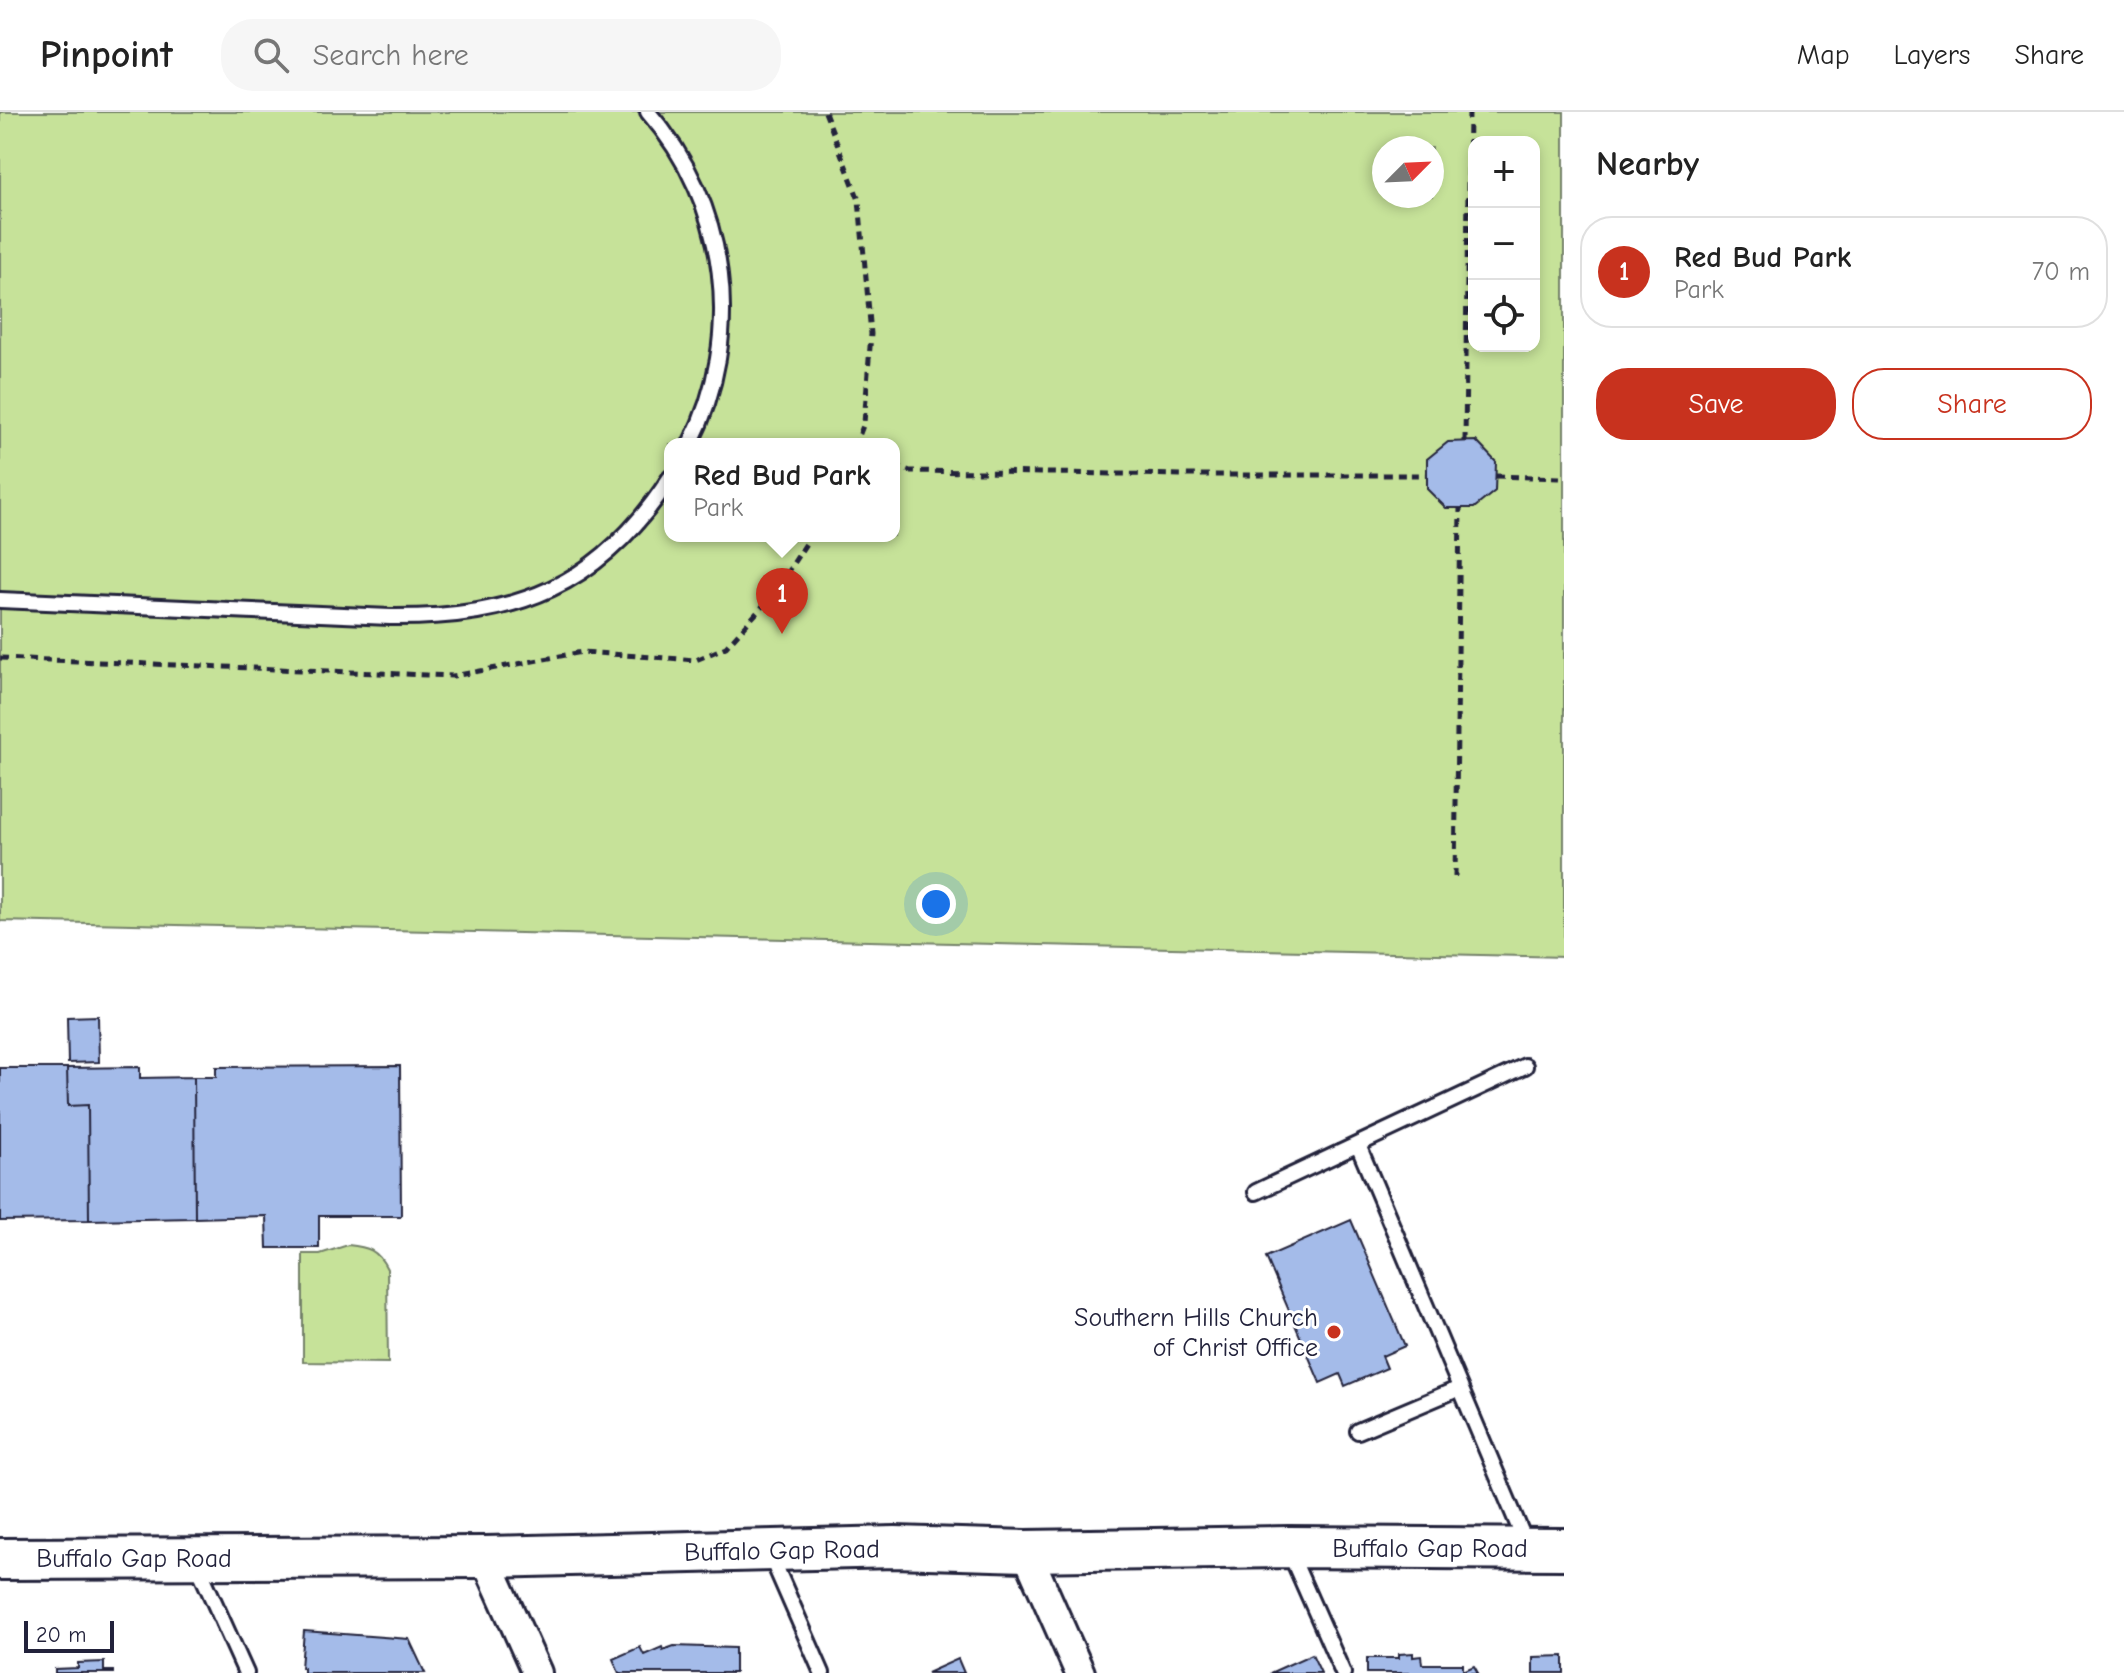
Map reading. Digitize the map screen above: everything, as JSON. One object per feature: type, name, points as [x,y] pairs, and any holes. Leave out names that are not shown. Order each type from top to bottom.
[{"type":"main road","name":"Buffalo Gap Road","points":[[0,1559],[485,1557],[895,1547],[1026,1551],[1288,1547],[1546,1548]]},
{"type":"street","points":[[1026,1551],[1080,1673]]},
{"type":"street","points":[[485,1557],[537,1673]]},
{"type":"lane","points":[[648,112],[660,125],[696,185],[718,250],[722,308],[720,343],[715,371],[692,438]]},
{"type":"lane","points":[[0,600],[390,617],[485,612],[541,594],[593,563],[640,520],[664,486]]},
{"type":"lane","points":[[1256,1192],[1525,1066]]},
{"type":"lane","points":[[1358,1145],[1460,1388],[1546,1548]]},
{"type":"lane","points":[[1358,1431],[1460,1388]]},
{"type":"lane","points":[[1288,1547],[1343,1673]]},
{"type":"lane","points":[[768,1550],[822,1673]]},
{"type":"lane","points":[[195,1558],[246,1673]]},
{"type":"path","points":[[825,112],[859,200],[871,334],[864,423],[858,438]]},
{"type":"path","points":[[1465,442],[1469,112]]},
{"type":"path","points":[[900,467],[910,471],[1427,475]]},
{"type":"path","points":[[1496,476],[1564,478]]},
{"type":"path","points":[[1455,877],[1460,508]]},
{"type":"path","points":[[0,658],[453,676],[582,652],[696,660],[726,647],[771,597],[807,542]]},
{"type":"green space","points":[[0,112],[1564,112],[1564,957],[0,921]]},
{"type":"green space","points":[[348,1245],[372,1251],[387,1269],[388,1363],[303,1362],[303,1254],[320,1254]]},
{"type":"building","points":[[1476,441],[1496,462],[1495,491],[1474,508],[1446,508],[1427,489],[1427,459],[1448,442]]},
{"type":"building","points":[[98,1016],[99,1062],[68,1063],[67,1017]]},
{"type":"building","points":[[400,1066],[401,1216],[319,1216],[319,1248],[267,1248],[266,1216],[195,1218],[194,1077],[216,1077],[216,1067]]},
{"type":"building","points":[[140,1067],[140,1078],[194,1077],[195,1218],[89,1220],[88,1105],[68,1106],[67,1068]]},
{"type":"building","points":[[0,1068],[67,1068],[68,1106],[88,1105],[89,1220],[0,1221]]},
{"type":"building","points":[[1351,1220],[1405,1346],[1382,1356],[1387,1368],[1345,1386],[1340,1374],[1320,1383],[1266,1257]]},
{"type":"building","points":[[304,1631],[409,1639],[425,1673],[304,1673],[304,1668],[301,1668]]},
{"type":"building","points":[[674,1646],[735,1648],[735,1673],[619,1673],[613,1659],[640,1647],[644,1655],[662,1647],[663,1650]]},
{"type":"building","points":[[1413,1653],[1413,1657],[1421,1656],[1422,1664],[1463,1664],[1463,1671],[1474,1666],[1478,1673],[1367,1673],[1367,1658],[1399,1658],[1399,1654]]},
{"type":"building","points":[[1312,1654],[1321,1673],[1270,1673]]},
{"type":"building","points":[[1564,1656],[1564,1673],[1533,1673],[1533,1657]]},
{"type":"building","points":[[958,1659],[964,1673],[927,1673]]},
{"type":"building","points":[[104,1662],[104,1671],[113,1673],[55,1673],[55,1669],[78,1668],[78,1663]]},
{"type":"place","name":"Red Bud Park","points":[[782,634]]},
{"type":"place","name":"Southern Hills Church of Christ Office","points":[[1334,1332]]}]
